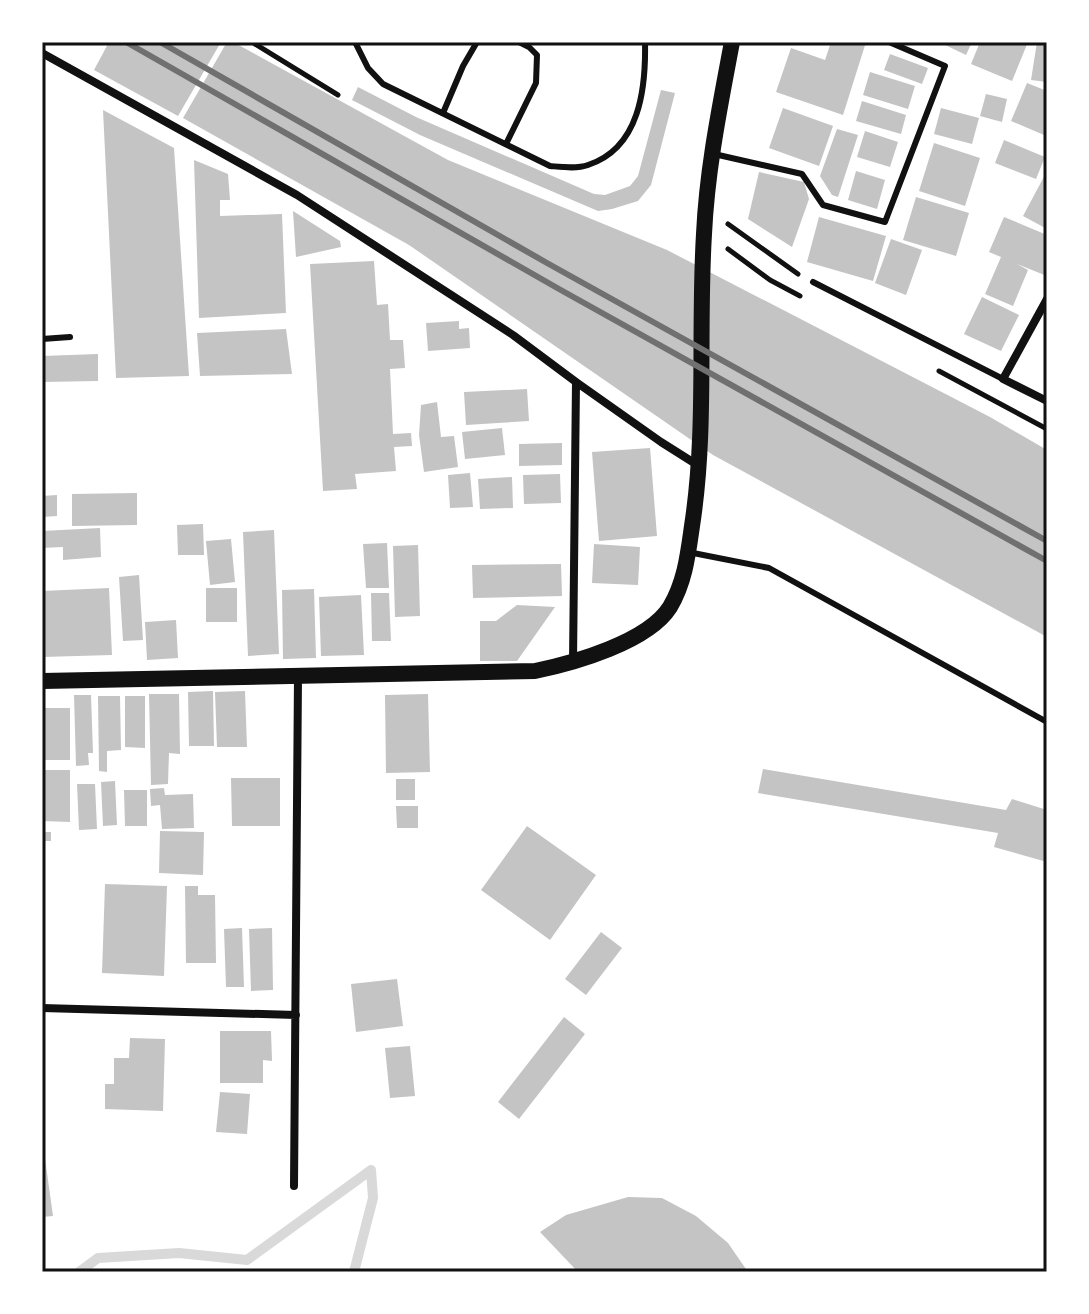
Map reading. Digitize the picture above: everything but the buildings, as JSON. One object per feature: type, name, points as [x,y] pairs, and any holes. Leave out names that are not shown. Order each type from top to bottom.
[{"type":"main road","points":[[42,681],[535,671],[573,663],[653,625],[669,609],[683,580],[688,552],[699,466],[703,235],[711,153],[732,42]]},
{"type":"street","points":[[42,53],[297,195],[513,335],[699,466]]},
{"type":"street","points":[[1047,299],[1003,379],[1047,401]]},
{"type":"street","points":[[573,663],[576,382]]},
{"type":"street","points":[[294,1186],[298,676]]},
{"type":"street","points":[[42,1008],[296,1015]]},
{"type":"lane","points":[[355,42],[368,68],[383,84],[550,166],[588,165],[626,140],[643,95],[645,42]]},
{"type":"lane","points":[[443,113],[477,42]]},
{"type":"lane","points":[[506,144],[536,83],[537,55],[519,42]]},
{"type":"lane","points":[[711,153],[802,174],[823,205],[885,222],[945,66],[889,42]]},
{"type":"lane","points":[[813,282],[1003,379]]},
{"type":"lane","points":[[42,339],[70,337]]},
{"type":"lane","points":[[688,552],[769,568],[1047,722]]},
{"type":"path","points":[[255,44],[338,95]]},
{"type":"path","points":[[728,224],[794,271]]},
{"type":"waterway","points":[[79,1272],[98,1258],[179,1253],[247,1260],[371,1170],[373,1198],[354,1272]]},
{"type":"railway","points":[[126,42],[559,289],[1047,561]]},
{"type":"railway","points":[[160,42],[547,263],[1047,541]]}]
